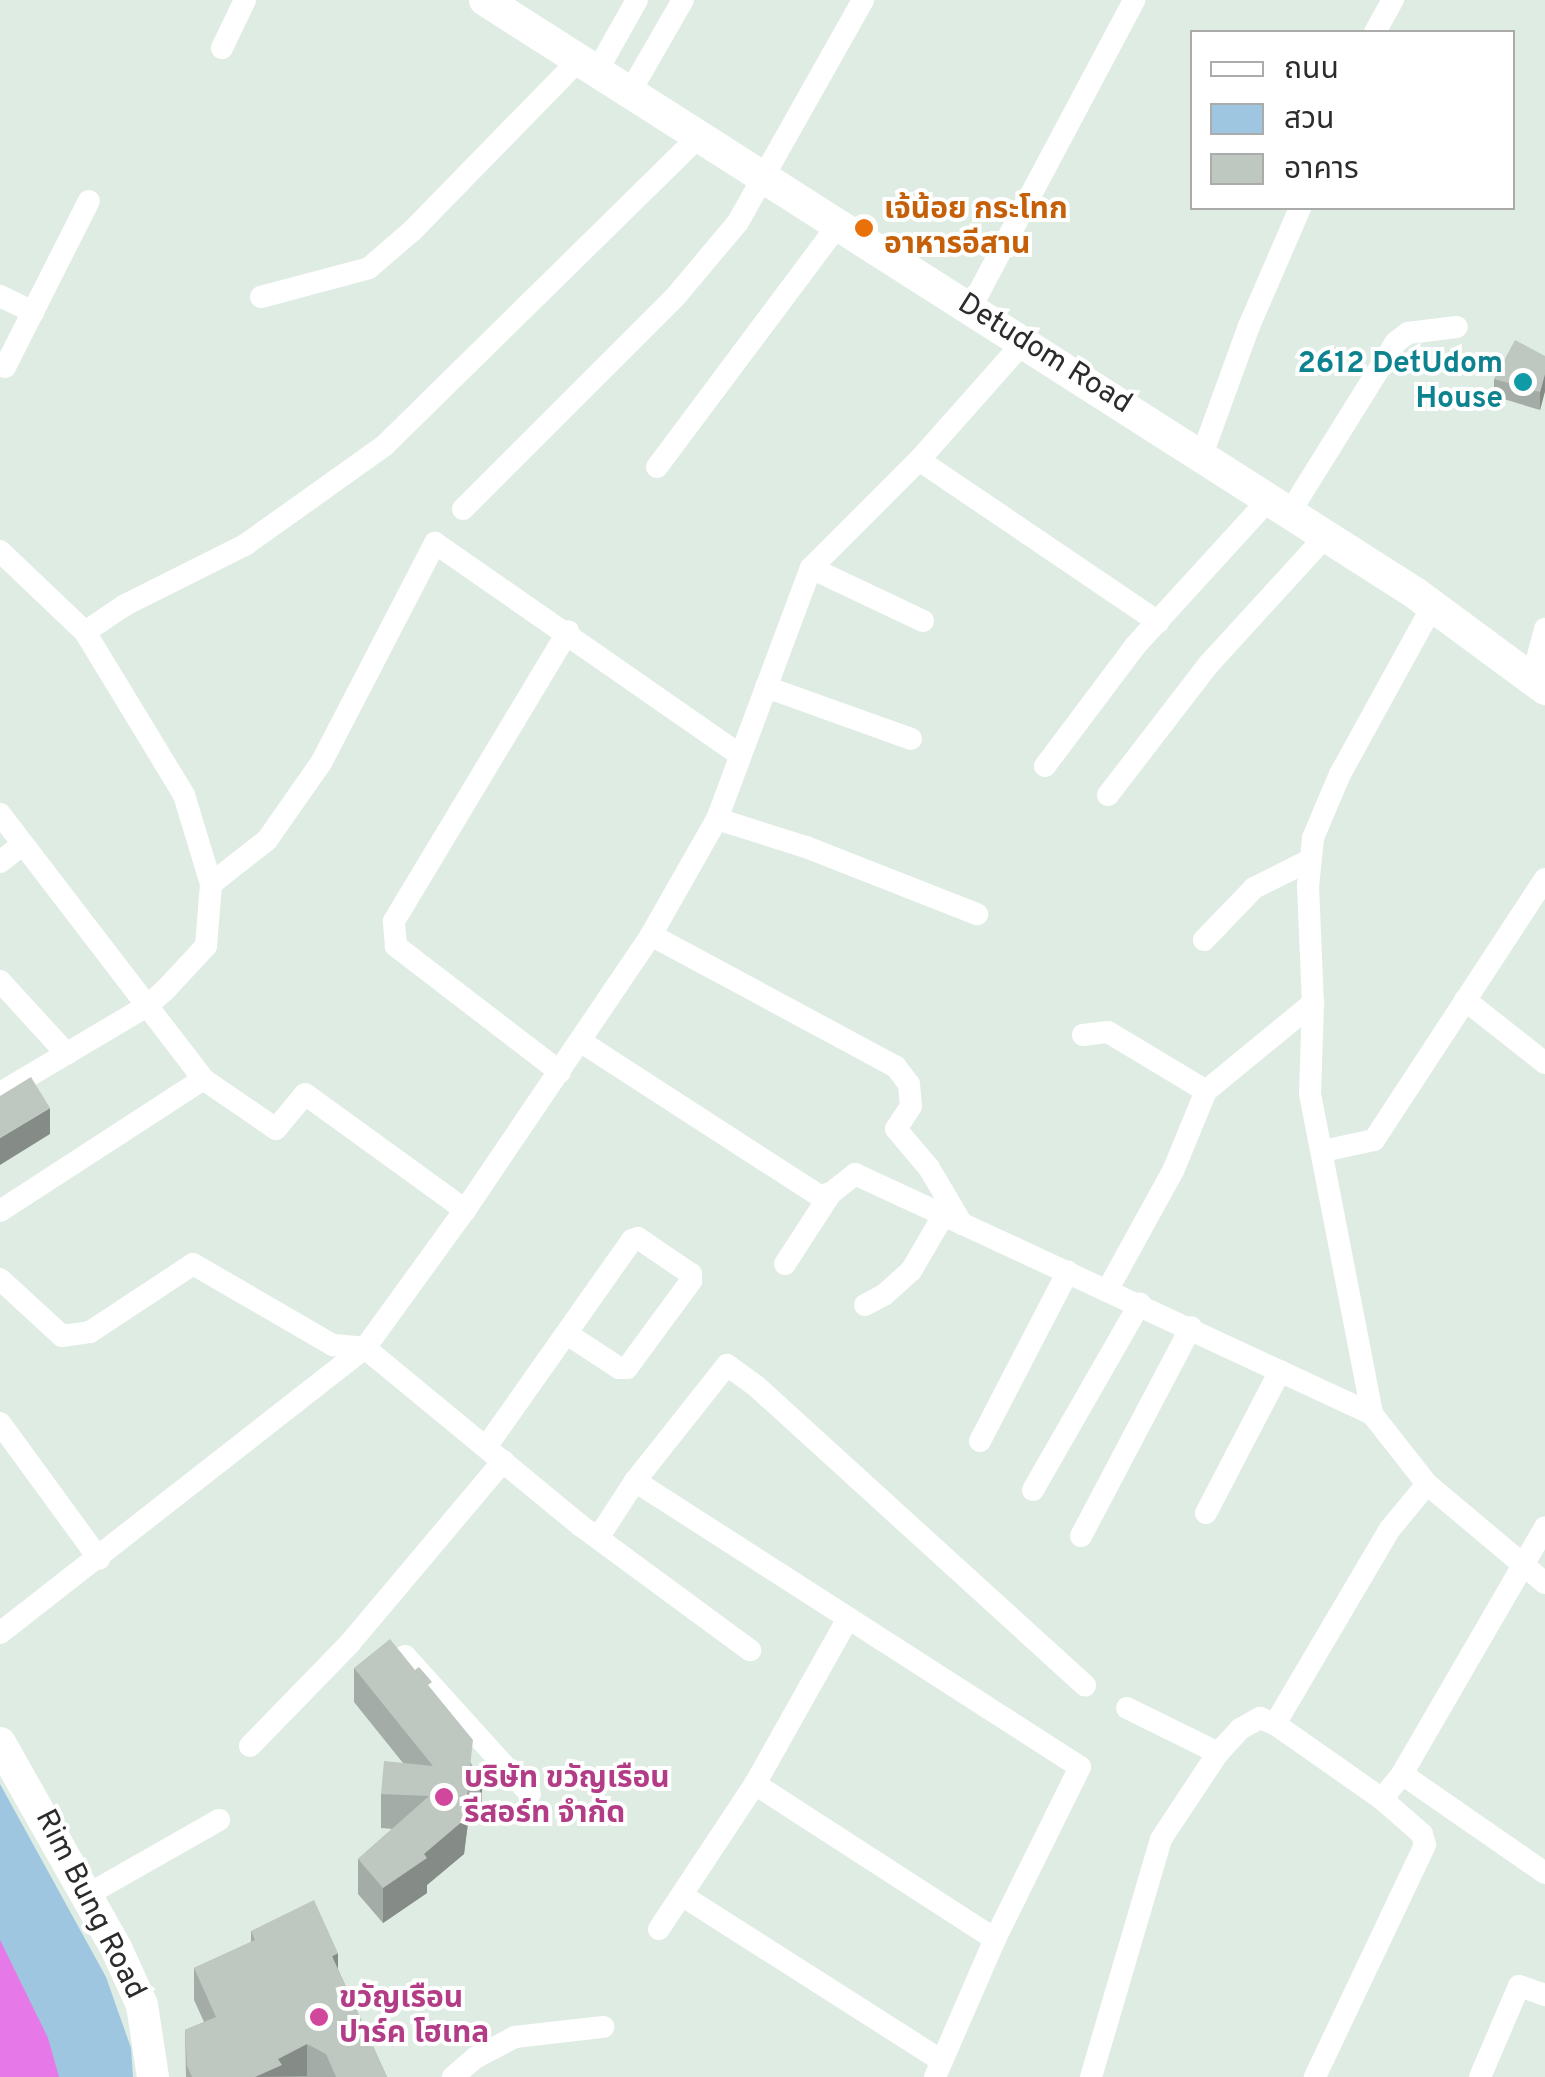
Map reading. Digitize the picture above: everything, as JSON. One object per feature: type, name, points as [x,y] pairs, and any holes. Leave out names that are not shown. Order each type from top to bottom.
[{"type":"main road","name":"Detudom Road","points":[[485,0],[1280,505],[1433,605],[1539,684]]},
{"type":"main road","name":"Rim Bung Road","points":[[0,1743],[87,1895],[142,2004],[153,2077]]},
{"type":"street","points":[[222,48],[246,0]]},
{"type":"street","points":[[261,297],[368,268],[588,65],[637,0]]},
{"type":"street","points":[[630,92],[683,0]]},
{"type":"street","points":[[462,509],[676,296],[738,222],[864,0]]},
{"type":"street","points":[[970,309],[1134,0]]},
{"type":"street","points":[[1376,30],[1392,0]]},
{"type":"street","points":[[85,632],[125,605],[245,545],[386,446],[700,136]]},
{"type":"street","points":[[5,367],[88,201]]},
{"type":"street","points":[[1202,455],[1249,326],[1299,210]]},
{"type":"street","points":[[657,467],[838,225]]},
{"type":"street","points":[[0,296],[33,312]]},
{"type":"street","points":[[1044,766],[1158,622],[1280,505],[1396,342],[1408,333],[1458,327]]},
{"type":"street","points":[[0,1633],[365,1348],[465,1210],[651,935],[717,819],[811,568],[919,460],[1023,342]]},
{"type":"street","points":[[919,460],[1158,622]]},
{"type":"street","points":[[1108,794],[1209,664],[1326,536]]},
{"type":"street","points":[[211,884],[267,840],[321,763],[435,543],[739,754]]},
{"type":"street","points":[[0,551],[85,632],[184,794],[211,884],[206,946],[147,1006],[0,1093]]},
{"type":"street","points":[[811,568],[923,621]]},
{"type":"street","points":[[1372,1414],[1310,1094],[1313,1003],[1308,861],[1340,774],[1433,605]]},
{"type":"street","points":[[1539,684],[1545,629]]},
{"type":"street","points":[[560,1072],[396,946],[394,921],[568,632]]},
{"type":"street","points":[[766,687],[911,739]]},
{"type":"street","points":[[0,814],[202,1080],[276,1129],[305,1094],[465,1210]]},
{"type":"street","points":[[717,819],[806,847],[976,914]]},
{"type":"street","points":[[0,862],[22,844]]},
{"type":"street","points":[[1204,940],[1254,888],[1308,861]]},
{"type":"street","points":[[1322,1150],[1374,1140],[1545,879]]},
{"type":"street","points":[[651,935],[896,1066],[909,1084],[911,1106],[896,1129],[929,1168],[953,1220]]},
{"type":"street","points":[[0,981],[67,1054]]},
{"type":"street","points":[[1465,1000],[1545,1063]]},
{"type":"street","points":[[1108,1288],[1173,1171],[1206,1091],[1313,1003]]},
{"type":"street","points":[[1083,1034],[1108,1032],[1206,1091]]},
{"type":"street","points":[[580,1041],[820,1196],[831,1193]]},
{"type":"street","points":[[0,1211],[202,1080]]},
{"type":"street","points":[[786,1264],[831,1193],[855,1174],[1108,1288],[1372,1414],[1427,1484],[1545,1583]]},
{"type":"street","points":[[865,1304],[884,1295],[911,1271],[953,1220]]},
{"type":"street","points":[[250,1746],[370,1621],[494,1454],[567,1334],[632,1240],[638,1238],[691,1274],[646,1346],[627,1368],[618,1368],[567,1334]]},
{"type":"street","points":[[0,1280],[62,1336],[90,1332],[193,1264],[334,1344],[365,1348],[598,1538],[750,1650]]},
{"type":"street","points":[[980,1442],[1068,1271]]},
{"type":"street","points":[[1033,1490],[1140,1303]]},
{"type":"street","points":[[1081,1536],[1191,1328]]},
{"type":"street","points":[[598,1538],[635,1482],[727,1365],[1085,1685]]},
{"type":"street","points":[[1206,1514],[1280,1371]]},
{"type":"street","points":[[0,1423],[98,1560]]},
{"type":"street","points":[[635,1482],[1080,1767],[995,1939],[939,2069],[683,1896]]},
{"type":"street","points":[[1275,1724],[1390,1529],[1427,1484]]},
{"type":"street","points":[[1382,1799],[1402,1774],[1545,1527]]},
{"type":"street","points":[[659,1929],[755,1784],[848,1618]]},
{"type":"street","points":[[370,1621],[530,1794]]},
{"type":"street","points":[[1128,1708],[1218,1753]]},
{"type":"street","points":[[1091,2077],[1161,1839],[1218,1753],[1240,1729],[1260,1718],[1275,1724],[1382,1799],[1422,1834],[1425,1845],[1315,2077]]},
{"type":"street","points":[[1402,1774],[1545,1874]]},
{"type":"street","points":[[755,1784],[995,1939]]},
{"type":"street","points":[[87,1895],[219,1820]]},
{"type":"street","points":[[1480,2077],[1519,1986],[1545,1995]]},
{"type":"street","points":[[452,2077],[515,2037],[603,2027]]},
{"type":"green space","points":[[0,1784],[106,1977],[131,2048],[133,2077],[0,2077]]},
{"type":"shaded area","points":[[0,1940],[48,2038],[59,2077],[0,2077]]},
{"type":"building","points":[[1515,340],[1545,356],[1540,392],[1494,379]]},
{"type":"building","points":[[31,1077],[50,1108],[0,1138],[0,1096]]},
{"type":"building","points":[[390,1639],[415,1670],[419,1667],[432,1682],[428,1685],[473,1740],[470,1767],[482,1768],[480,1790],[468,1789],[464,1820],[424,1854],[427,1858],[383,1888],[358,1859],[429,1796],[381,1794],[384,1761],[433,1766],[354,1668]]},
{"type":"building","points":[[314,1900],[338,1953],[332,1956],[387,2077],[336,2077],[326,2054],[307,2044],[278,2059],[282,2065],[255,2077],[192,2077],[187,2066],[185,2030],[216,2017],[194,1968],[255,1940],[251,1931]]},
{"type":"place","name":"เจ้น้อย กระโทก อาหารอีสาน","points":[[864,228]]},
{"type":"place","name":"2612 DetUdom House","points":[[1523,382]]},
{"type":"place","name":"บริษัท ขวัญเรือน รีสอร์ท จำกัด","points":[[444,1797]]},
{"type":"place","name":"ขวัญเรือน ปาร์ค โฮเทล","points":[[319,2017]]}]
